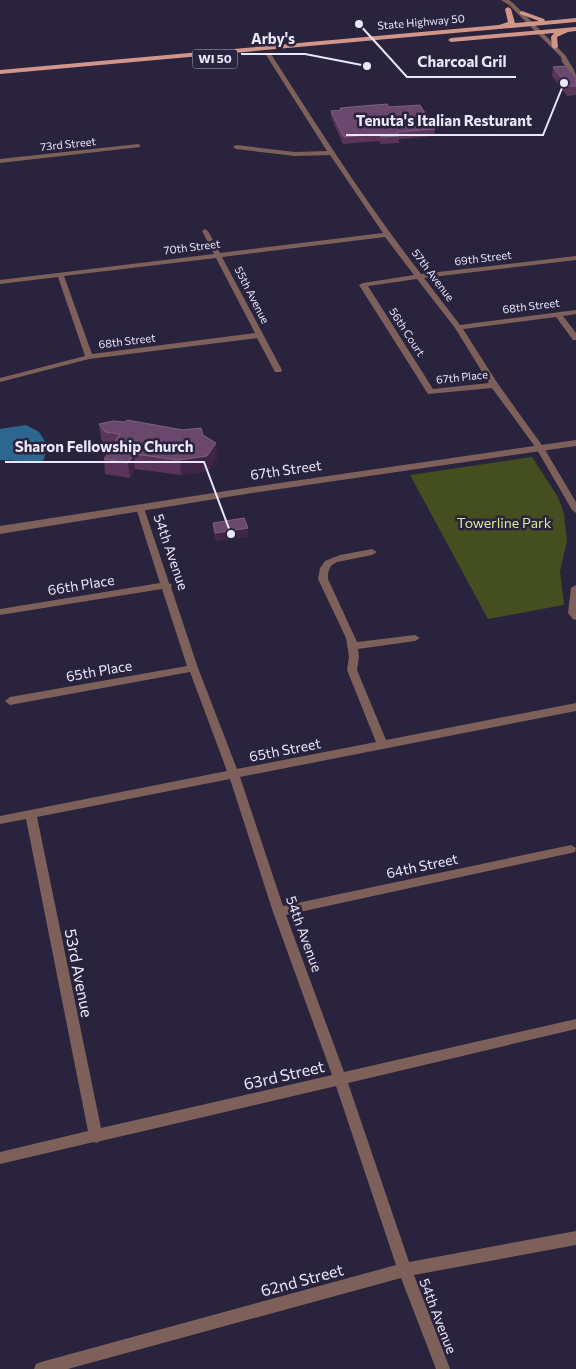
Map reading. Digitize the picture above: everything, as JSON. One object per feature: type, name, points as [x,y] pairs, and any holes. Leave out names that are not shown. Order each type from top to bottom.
[{"type":"main road","points":[[498,27],[512,22],[506,3]]},
{"type":"main road","points":[[522,14],[535,19],[567,21]]},
{"type":"main road","name":"State Highway 50","points":[[0,78],[487,37],[567,21],[576,22]]},
{"type":"main road","points":[[405,44],[444,36],[533,29],[576,22]]},
{"type":"main road","name":"State Highway 50","points":[[0,72],[498,27],[573,29]]},
{"type":"main road","points":[[555,47],[554,38],[557,34],[573,29]]},
{"type":"main road","points":[[487,37],[521,38],[540,42]]},
{"type":"main road","points":[[268,55],[278,51],[373,38]]},
{"type":"main road","points":[[160,64],[241,54],[257,48]]},
{"type":"street","points":[[506,3],[522,14],[540,42],[556,57],[564,61],[576,76]]},
{"type":"street","points":[[506,3],[555,47],[564,57],[564,61]]},
{"type":"street","name":"57th Avenue","points":[[268,55],[387,235],[421,276],[458,327],[494,385],[540,448],[576,510]]},
{"type":"street","name":"73rd Street","points":[[0,161],[138,146]]},
{"type":"street","points":[[236,147],[295,154],[332,153]]},
{"type":"street","name":"55th Avenue","points":[[205,231],[278,370]]},
{"type":"street","name":"70th Street","points":[[0,282],[387,235]]},
{"type":"street","name":"69th Street","points":[[363,285],[421,276],[576,258]]},
{"type":"street","points":[[60,274],[89,357]]},
{"type":"street","name":"56th Court","points":[[363,285],[432,392]]},
{"type":"street","name":"68th Street","points":[[458,327],[576,312]]},
{"type":"street","points":[[558,314],[576,338]]},
{"type":"street","name":"68th Street","points":[[0,380],[89,357],[259,335]]},
{"type":"street","name":"67th Place","points":[[432,392],[494,385]]},
{"type":"street","name":"67th Street","points":[[0,530],[576,443]]},
{"type":"street","name":"54th Avenue","points":[[140,508],[193,668],[234,775],[279,912],[340,1079],[405,1270],[443,1369]]},
{"type":"street","points":[[372,552],[334,560],[327,564],[324,569],[324,585],[353,646],[352,670],[383,746]]},
{"type":"street","name":"66th Place","points":[[0,612],[167,585]]},
{"type":"street","points":[[575,614],[576,588]]},
{"type":"street","points":[[353,646],[415,638]]},
{"type":"street","name":"65th Place","points":[[10,701],[193,668]]},
{"type":"street","name":"65th Street","points":[[0,820],[576,707]]},
{"type":"street","name":"53rd Avenue","points":[[31,815],[96,1137]]},
{"type":"street","name":"64th Street","points":[[279,912],[571,849]]},
{"type":"street","name":"63rd Street","points":[[0,1158],[576,1024]]},
{"type":"street","name":"62nd Street","points":[[41,1369],[405,1270],[576,1238]]},
{"type":"green space","name":"Towerline Park","points":[[532,457],[558,497],[564,514],[567,541],[560,571],[564,605],[488,619],[410,475]]},
{"type":"water","points":[[26,425],[39,432],[48,446],[43,462],[0,460],[0,429]]},
{"type":"building","points":[[566,66],[576,78],[576,86],[568,86],[553,67]]},
{"type":"building","points":[[387,104],[389,107],[420,105],[435,129],[397,132],[399,136],[381,137],[380,134],[344,137],[331,111],[342,110],[340,108]]},
{"type":"building","points":[[127,420],[183,430],[201,428],[203,435],[216,443],[207,456],[180,460],[134,454],[128,463],[104,459],[120,434],[105,432],[99,424],[113,421],[125,422]]},
{"type":"building","points":[[244,518],[248,528],[216,533],[213,523]]},
{"type":"place","name":"Charcoal Gril","points":[[359,24]]},
{"type":"place","name":"Arby's","points":[[367,66]]},
{"type":"place","name":"Tenuta's Italian Resturant","points":[[564,83]]},
{"type":"place","name":"Sharon Fellowship Church","points":[[231,534]]}]
